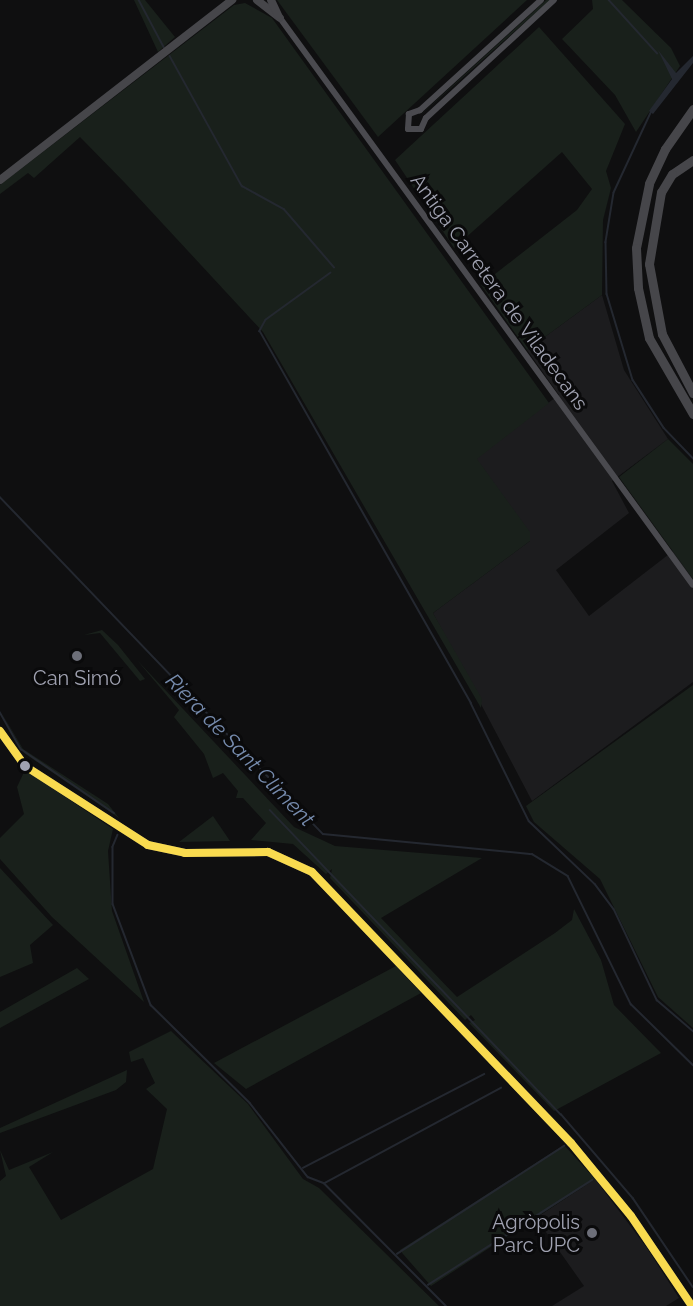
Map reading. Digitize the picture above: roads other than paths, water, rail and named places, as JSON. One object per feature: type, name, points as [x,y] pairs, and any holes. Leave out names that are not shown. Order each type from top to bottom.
[{"type":"highway","points":[[693,109],[649,184],[636,248],[638,288],[649,338],[693,414]]},
{"type":"highway","points":[[693,160],[672,174],[661,192],[649,264],[662,333],[693,393]]},
{"type":"main road","points":[[0,180],[232,0]]},
{"type":"main road","points":[[257,0],[280,18]]},
{"type":"main road","points":[[271,0],[280,18]]},
{"type":"main road","points":[[0,731],[18,758],[154,848],[185,853],[260,850],[312,872],[571,1143],[631,1216],[692,1306]]},
{"type":"street","points":[[541,0],[420,110],[409,114],[407,127],[421,129],[426,118],[555,0]]},
{"type":"street","name":"Antiga Carretera de Viladecans","points":[[280,18],[693,585]]},
{"type":"waterway","points":[[139,0],[164,47]]},
{"type":"waterway","points":[[609,0],[657,53]]},
{"type":"waterway","points":[[170,56],[242,186],[284,209],[334,267]]},
{"type":"waterway","points":[[652,111],[614,193],[606,242],[607,294],[633,380],[664,428],[693,458]]},
{"type":"waterway","points":[[331,273],[266,320],[260,331],[471,703],[529,821],[595,884],[614,909],[657,1000],[693,1031]]},
{"type":"waterway","name":"Riera de Sant Climent","points":[[0,497],[323,834],[532,854],[568,876],[631,1004],[693,1065]]},
{"type":"waterway","points":[[0,712],[21,749],[114,813]]},
{"type":"waterway","points":[[270,810],[561,1114],[633,1198],[693,1287]]},
{"type":"waterway","points":[[118,835],[113,847],[113,904],[151,1005],[250,1103],[308,1177],[324,1183],[446,1306]]},
{"type":"waterway","points":[[303,1168],[484,1074]]},
{"type":"waterway","points":[[325,1183],[501,1088]]},
{"type":"waterway","points":[[397,1254],[564,1146]]},
{"type":"waterway","points":[[428,1285],[592,1180]]},
{"type":"place","name":"Can Simó","points":[[77,656]]},
{"type":"place","name":"Agròpolis Parc UPC","points":[[592,1233]]}]
